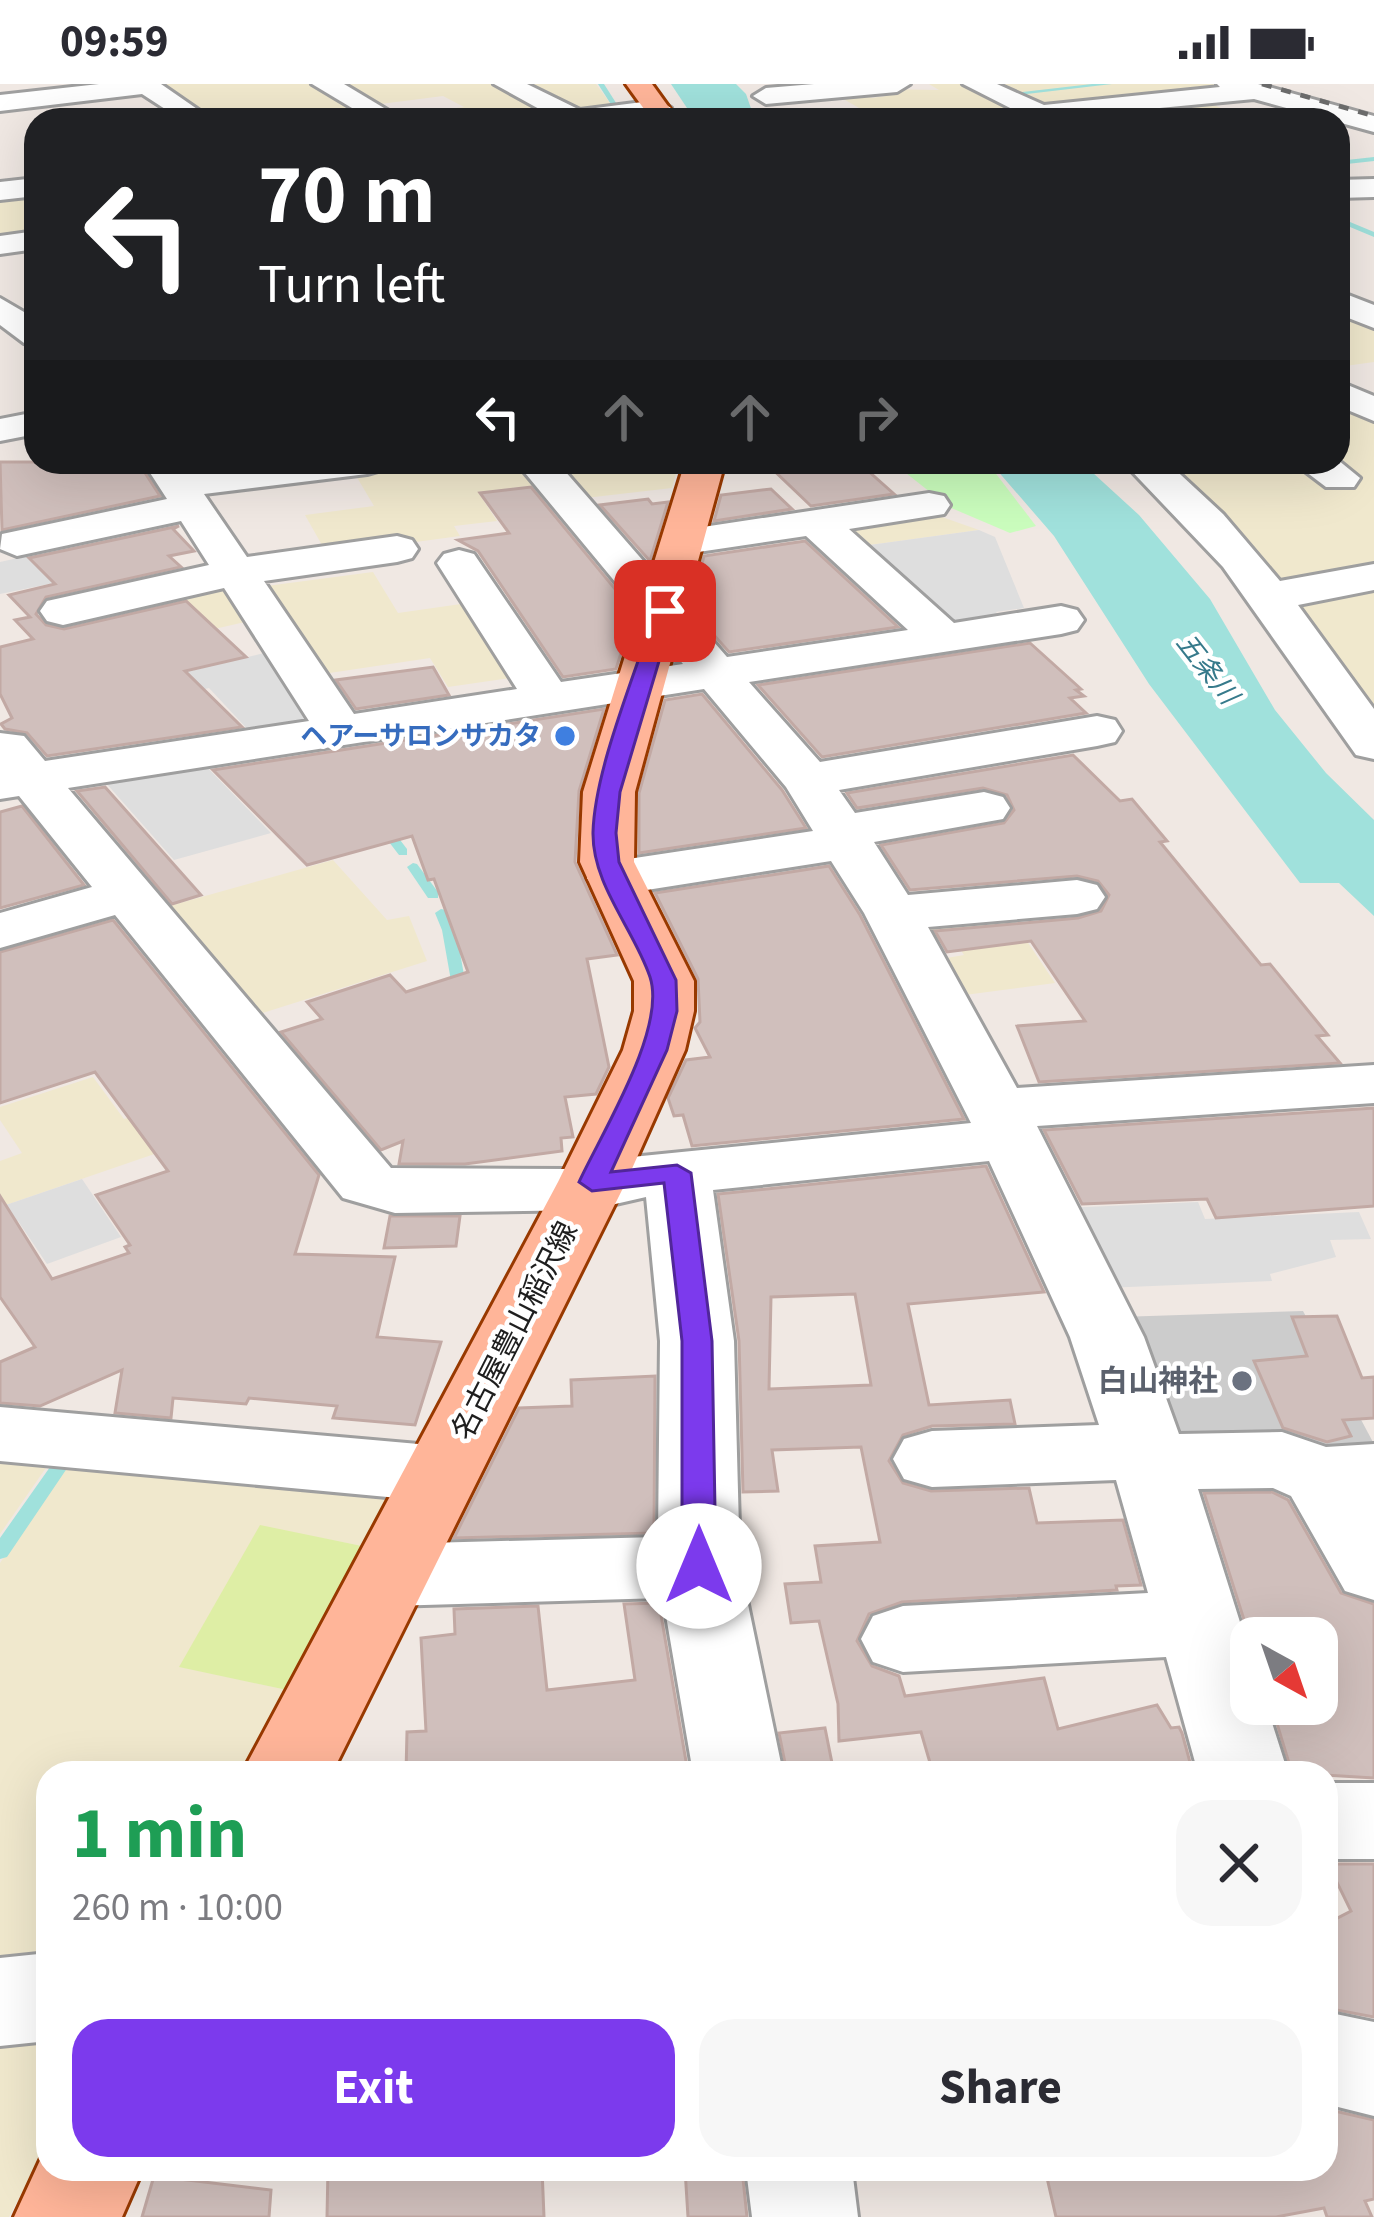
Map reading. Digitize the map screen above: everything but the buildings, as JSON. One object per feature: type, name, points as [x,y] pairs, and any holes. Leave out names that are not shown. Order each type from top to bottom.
[{"type":"main road","points":[[639,84],[657,108]]},
{"type":"main road","name":"名古屋豊山稲沢線","points":[[293,1761],[591,1186],[654,1050],[664,1011],[664,980],[608,862],[604,833],[609,792],[702,474]]},
{"type":"main road","points":[[67,2217],[84,2181]]},
{"type":"street","points":[[325,84],[369,108]]},
{"type":"street","points":[[507,84],[549,108]]},
{"type":"street","points":[[762,90],[897,84]]},
{"type":"street","points":[[976,84],[1029,108]]},
{"type":"street","points":[[0,103],[146,85],[181,108]]},
{"type":"street","points":[[1109,108],[1243,88],[1308,108]]},
{"type":"street","points":[[1320,92],[1358,89]]},
{"type":"street","points":[[6,290],[24,318]]},
{"type":"street","points":[[17,543],[166,480],[233,474]]},
{"type":"street","points":[[546,474],[665,611],[831,818],[892,913],[1093,1303],[1148,1457],[1239,1761]]},
{"type":"street","points":[[1158,474],[1268,597],[1374,744]]},
{"type":"street","points":[[166,480],[236,572],[339,729]]},
{"type":"street","points":[[685,541],[928,505]]},
{"type":"street","points":[[816,522],[944,637]]},
{"type":"street","points":[[63,611],[236,572],[398,549]]},
{"type":"street","points":[[459,563],[547,698]]},
{"type":"street","points":[[1268,597],[1374,577]]},
{"type":"street","points":[[10,766],[339,729],[1061,620]]},
{"type":"street","points":[[615,878],[831,818],[1096,731]]},
{"type":"street","points":[[10,766],[128,894],[367,1183],[395,1192],[591,1186],[1004,1124],[1374,1084]]},
{"type":"street","points":[[831,818],[984,808]]},
{"type":"street","points":[[0,931],[128,894]]},
{"type":"street","points":[[892,913],[1077,897]]},
{"type":"street","points":[[677,1173],[697,1341],[699,1566],[736,1761]]},
{"type":"street","points":[[0,1434],[441,1474]]},
{"type":"street","points":[[932,1459],[1282,1460],[1346,1474],[1374,1569]]},
{"type":"street","points":[[390,1575],[699,1566]]},
{"type":"street","points":[[903,1639],[1198,1623]]},
{"type":"street","points":[[1338,1821],[1374,1821]]},
{"type":"street","points":[[0,2002],[36,1998]]},
{"type":"street","points":[[1338,2062],[1374,2069]]},
{"type":"street","points":[[800,2181],[805,2217]]},
{"type":"shaded area","points":[[156,84],[315,84],[357,108],[194,108]]},
{"type":"shaded area","points":[[336,84],[501,84],[545,108],[456,108],[464,107],[443,96],[373,105]]},
{"type":"shaded area","points":[[514,84],[596,84],[614,108],[570,108]]},
{"type":"shaded area","points":[[929,84],[967,84],[1022,108],[859,108],[833,93],[856,90],[872,98],[886,96],[872,89],[939,90]]},
{"type":"shaded area","points":[[985,84],[1221,84],[1241,90],[1070,108],[1046,108]]},
{"type":"shaded area","points":[[1200,99],[1221,108],[1163,108],[1153,104]]},
{"type":"shaded area","points":[[24,191],[24,240],[0,243],[0,194]]},
{"type":"shaded area","points":[[1350,313],[1374,324],[1374,362],[1350,365]]},
{"type":"shaded area","points":[[1350,402],[1374,415],[1374,570],[1291,586],[1261,580],[1163,474],[1350,474]]},
{"type":"shaded area","points":[[355,474],[527,474],[536,485],[478,492],[497,521],[454,526],[460,536],[327,554],[305,515],[374,506]]},
{"type":"shaded area","points":[[564,474],[676,474],[672,488],[585,498]]},
{"type":"shaded area","points":[[922,510],[979,530],[855,547],[843,521]]},
{"type":"shaded area","points":[[979,530],[995,537],[1024,608],[996,612],[1003,621],[952,628],[855,547]]},
{"type":"shaded area","points":[[27,556],[54,583],[0,594],[0,562]]},
{"type":"shaded area","points":[[373,572],[398,613],[475,602],[523,676],[448,687],[430,658],[316,675],[259,587]]},
{"type":"shaded area","points":[[220,583],[245,622],[175,638],[134,600]]},
{"type":"shaded area","points":[[1374,585],[1374,725],[1293,601]]},
{"type":"shaded area","points":[[264,653],[307,721],[251,733],[209,688],[103,714],[87,696]]},
{"type":"shaded area","points":[[199,759],[271,833],[174,860],[98,774]]},
{"type":"shaded area","points":[[333,860],[387,920],[409,916],[427,961],[247,1018],[155,910]]},
{"type":"shaded area","points":[[1004,907],[1055,983],[957,996],[935,960],[964,955],[954,940],[926,944],[911,919]]},
{"type":"shaded area","points":[[93,1077],[124,1119],[142,1114],[169,1149],[0,1207],[0,1161],[22,1153],[0,1120],[0,1107]]},
{"type":"shaded area","points":[[82,1179],[121,1237],[47,1264],[18,1221],[0,1226],[0,1207]]},
{"type":"shaded area","points":[[1198,1202],[1205,1219],[1359,1212],[1371,1239],[1330,1240],[1336,1257],[1270,1274],[1272,1281],[1105,1288],[1064,1208]]},
{"type":"shaded area","name":"白山神社","points":[[1303,1311],[1374,1444],[1374,1461],[1177,1451],[1119,1317]]},
{"type":"shaded area","points":[[0,1460],[50,1462],[0,1534]]},
{"type":"shaded area","points":[[69,1461],[389,1493],[362,1546],[260,1526],[181,1667],[287,1690],[250,1761],[36,1761],[36,1981],[0,1985],[0,1563]]},
{"type":"shaded area","points":[[36,2018],[36,2166],[9,2217],[0,2217],[0,2022]]},
{"type":"green space","points":[[907,474],[996,474],[1036,526],[1010,533],[949,507]]},
{"type":"green space","points":[[260,1525],[362,1546],[287,1690],[179,1667]]},
{"type":"water","points":[[671,84],[736,84],[751,108],[687,108]]},
{"type":"water","name":"五条川","points":[[1000,474],[1094,474],[1139,515],[1210,599],[1275,710],[1326,773],[1374,820],[1374,916],[1339,883],[1300,883],[1149,684],[1054,536]]},
{"type":"waterway","points":[[601,84],[616,108],[632,106]]},
{"type":"waterway","points":[[1009,94],[1109,84]]},
{"type":"waterway","points":[[1350,162],[1374,159]]},
{"type":"waterway","points":[[1350,224],[1374,235]]},
{"type":"waterway","points":[[383,826],[403,852]]},
{"type":"waterway","points":[[413,867],[433,895]]},
{"type":"waterway","points":[[441,913],[449,930],[460,992]]},
{"type":"waterway","points":[[0,1552],[68,1454]]},
{"type":"railway","points":[[1262,84],[1346,108]]},
{"type":"railway","points":[[1350,109],[1374,116]]},
{"type":"place","name":"ヘアーサロンサカタ","points":[[565,736]]},
{"type":"place","name":"白山神社","points":[[1242,1381]]},
{"type":"route","points":[[665,611],[609,792],[604,833],[608,862],[664,980],[664,1011],[654,1050],[592,1182],[677,1173],[697,1341],[699,1566]]}]
